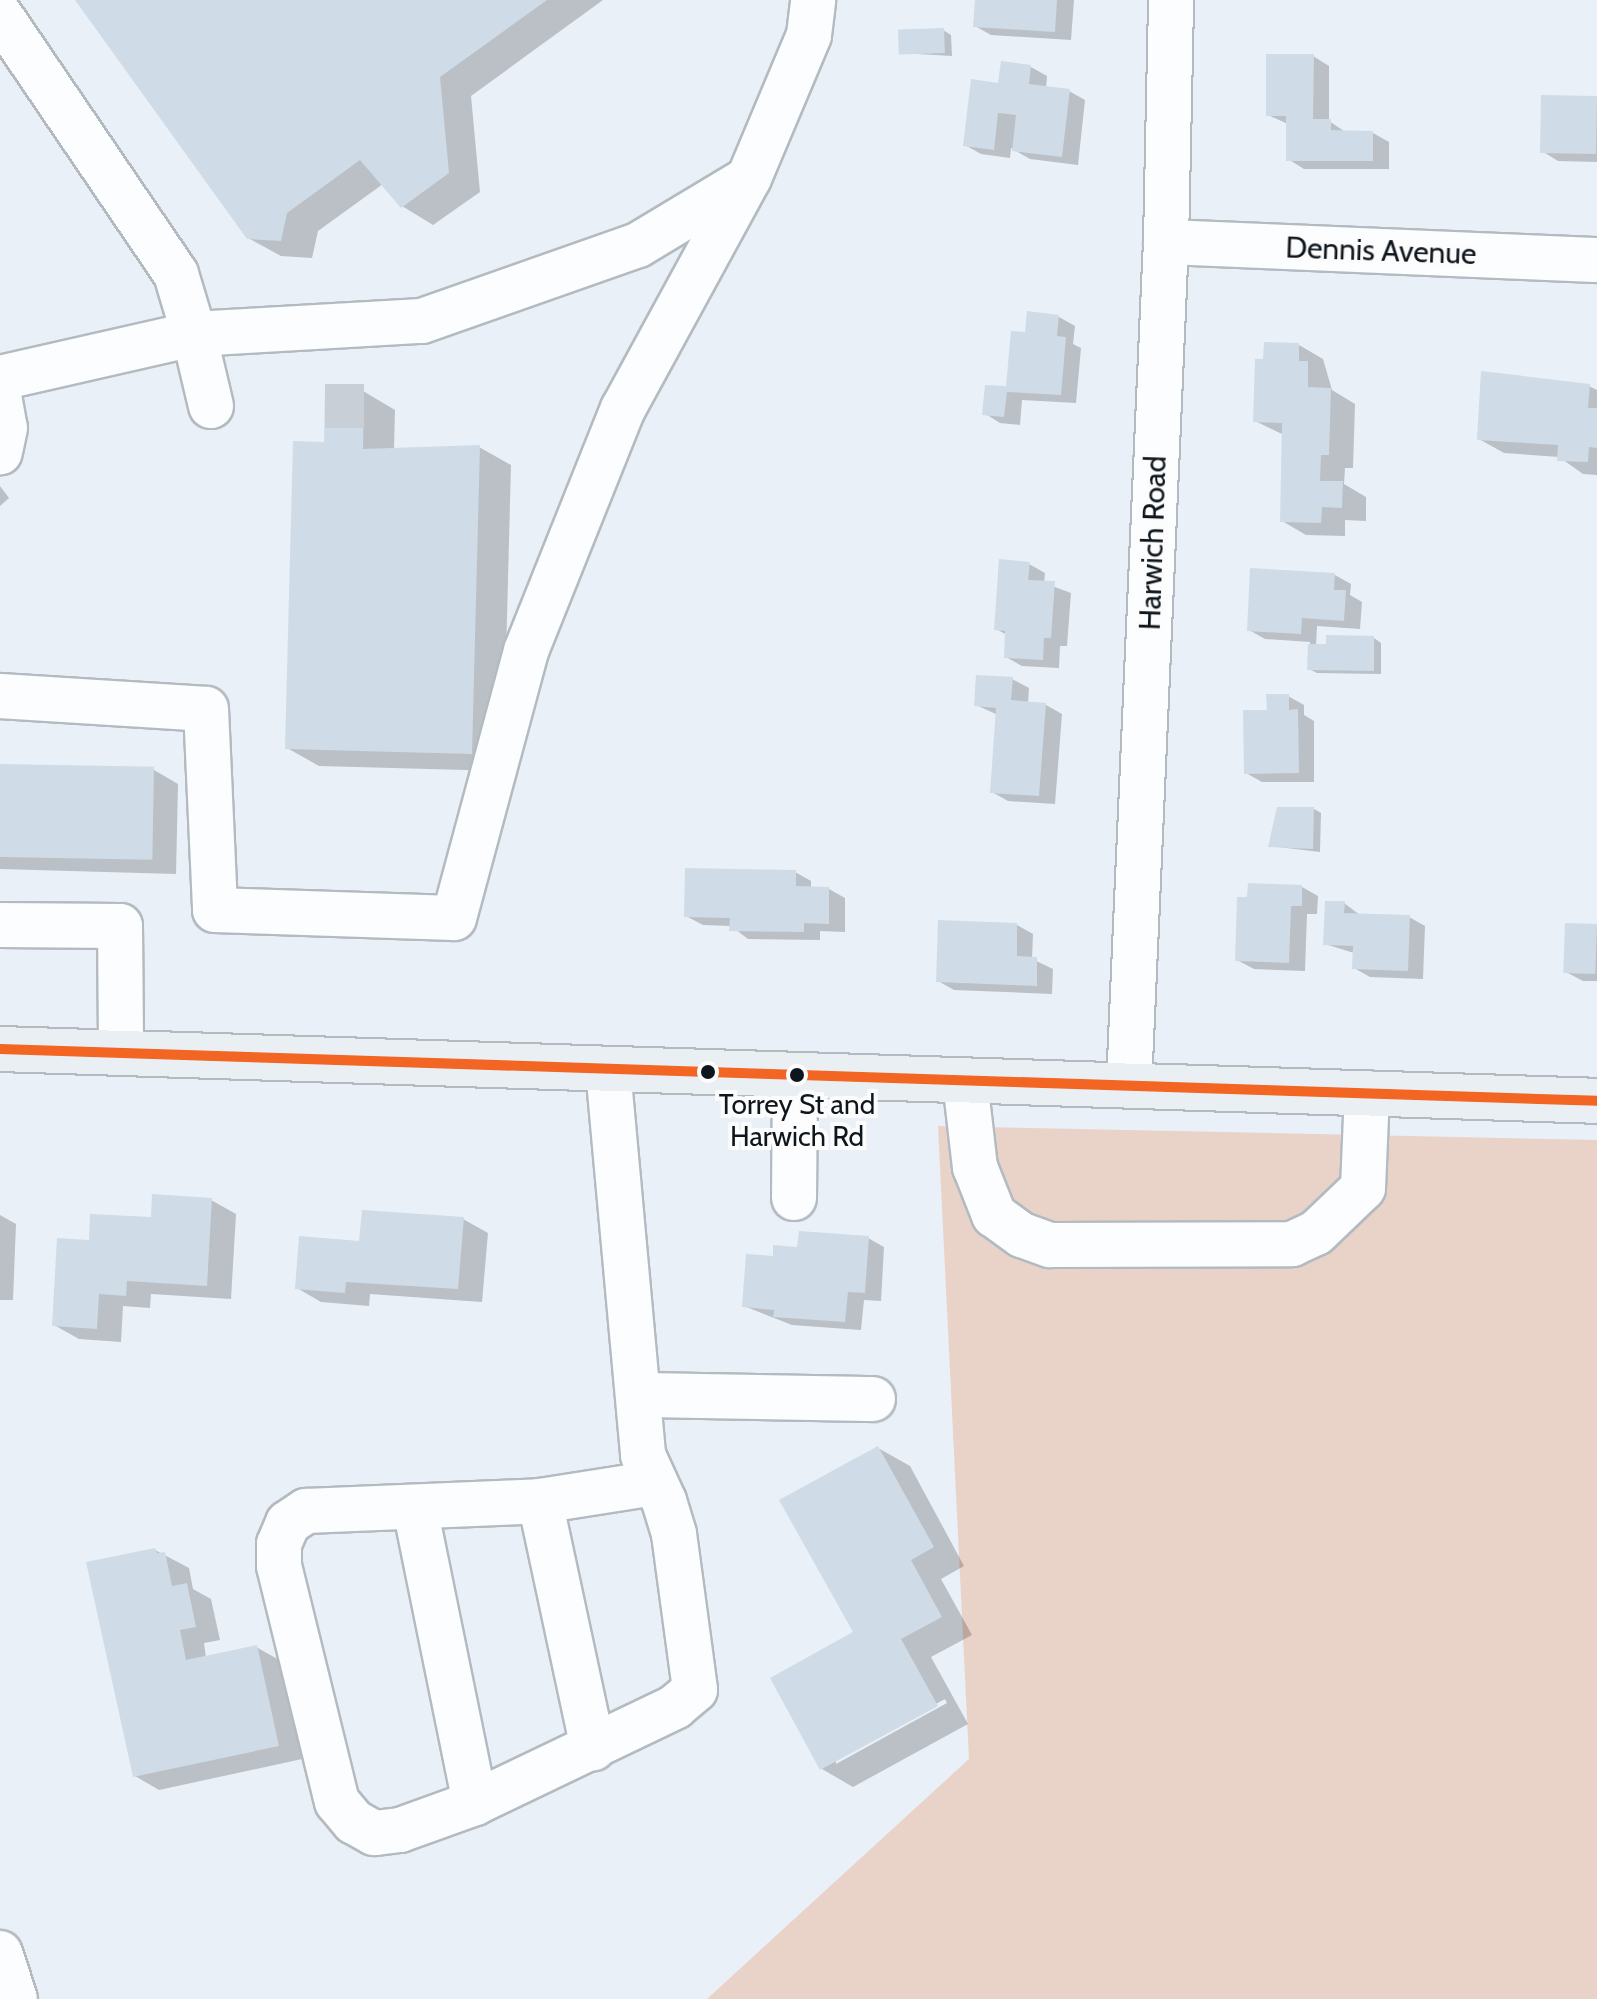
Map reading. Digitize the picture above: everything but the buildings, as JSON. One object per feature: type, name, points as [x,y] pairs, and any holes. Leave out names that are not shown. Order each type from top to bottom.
[{"type":"main road","points":[[0,1049],[1597,1101]]},
{"type":"street","points":[[0,696],[206,709],[215,910],[454,918],[531,636],[623,409],[749,178],[809,35],[813,0]]},
{"type":"street","name":"Harwich Road","points":[[1129,1085],[1166,242],[1171,0]]},
{"type":"street","points":[[0,15],[176,274],[211,406]]},
{"type":"street","points":[[0,378],[194,334],[422,321],[638,245],[749,178]]},
{"type":"street","name":"Dennis Avenue","points":[[1166,242],[1597,260]]},
{"type":"street","points":[[0,401],[5,428],[0,452]]},
{"type":"street","points":[[0,925],[120,926],[121,1052]]},
{"type":"street","points":[[608,1069],[641,1395],[643,1455],[655,1483],[674,1534],[695,1690],[675,1707],[475,1803],[400,1830],[374,1833],[354,1822],[337,1802],[279,1566],[279,1544],[288,1523],[306,1511],[540,1501],[655,1483]]},
{"type":"street","points":[[794,1198],[795,1076]]},
{"type":"street","points":[[965,1081],[975,1167],[994,1215],[1050,1245],[1292,1244],[1316,1233],[1363,1188],[1367,1093]]},
{"type":"street","points":[[641,1395],[873,1399]]},
{"type":"street","points":[[540,1501],[593,1748]]},
{"type":"street","points":[[415,1508],[475,1803]]},
{"type":"street","points":[[0,1953],[15,1999]]},
{"type":"shaded area","points":[[938,1126],[1597,1140],[1597,1999],[707,1999],[969,1759]]},
{"type":"tunnel","points":[[325,406],[364,406]]},
{"type":"transit line","points":[[0,1049],[1597,1101]]},
{"type":"place","name":"Torrey St and Harwich Rd","points":[[797,1075]]}]
